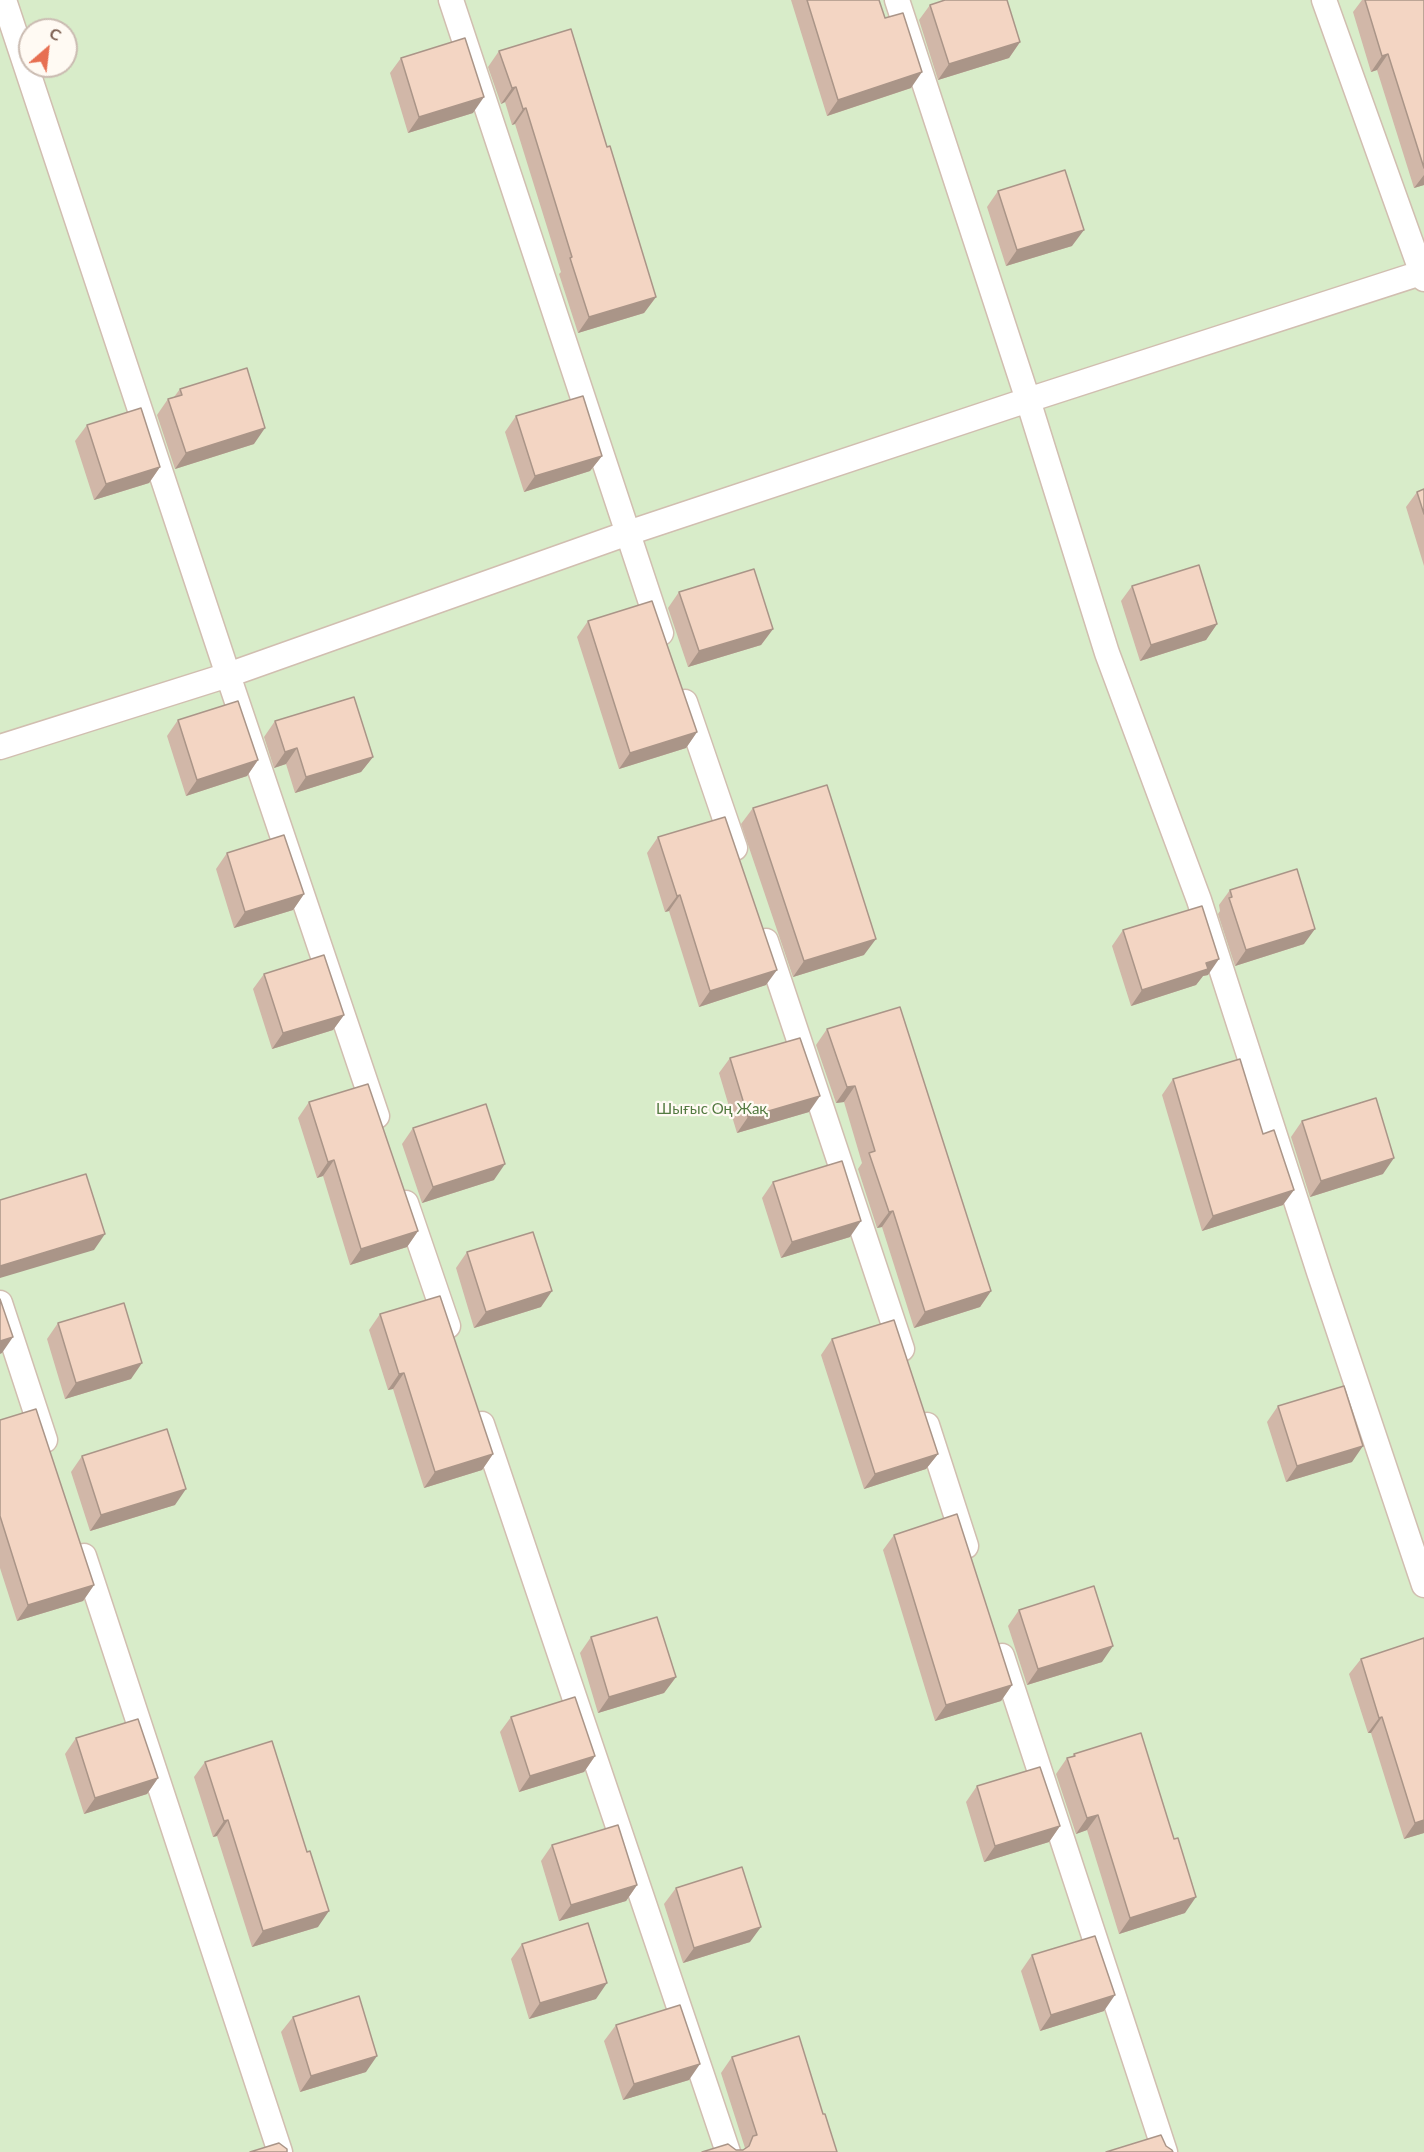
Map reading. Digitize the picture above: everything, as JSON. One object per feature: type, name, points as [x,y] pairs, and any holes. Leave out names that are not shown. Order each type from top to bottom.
[{"type":"lane","points":[[4,0],[228,675],[386,1141]]},
{"type":"lane","points":[[451,0],[742,871]]},
{"type":"lane","points":[[897,0],[1028,400],[1107,653],[1199,900],[1319,1272],[1424,1585]]},
{"type":"lane","points":[[0,747],[228,675],[628,533],[1028,400],[1423,275],[1324,0]]},
{"type":"lane","points":[[757,916],[908,1367]]},
{"type":"lane","points":[[401,1187],[455,1346]]},
{"type":"lane","points":[[0,1303],[52,1461]]},
{"type":"lane","points":[[919,1401],[974,1571]]},
{"type":"lane","points":[[474,1402],[728,2152]]},
{"type":"lane","points":[[79,1540],[280,2152]]},
{"type":"lane","points":[[996,1639],[1165,2152]]},
{"type":"green space","name":"Шығыс Оң Жақ","points":[[0,0],[1424,0],[1424,2152],[0,2152]]},
{"type":"building","points":[[807,0],[879,0],[885,18],[903,13],[922,72],[838,100]]},
{"type":"building","points":[[945,0],[1007,0],[1020,42],[949,64],[930,5]]},
{"type":"building","points":[[1365,0],[1424,0],[1424,168],[1388,54],[1382,56]]},
{"type":"building","points":[[571,29],[607,147],[610,146],[656,297],[589,317],[526,108],[523,109],[516,87],[512,88],[499,51]]},
{"type":"building","points":[[465,38],[484,97],[419,117],[401,58]]},
{"type":"building","points":[[1065,170],[1084,230],[1017,250],[998,191]]},
{"type":"building","points":[[247,368],[265,428],[186,453],[168,399],[182,395],[180,389]]},
{"type":"building","points":[[583,396],[602,456],[535,476],[516,416]]},
{"type":"building","points":[[141,408],[160,467],[106,484],[87,425]]},
{"type":"building","points":[[1424,489],[1424,514],[1417,492]]},
{"type":"building","points":[[1199,565],[1217,624],[1151,645],[1132,586]]},
{"type":"building","points":[[754,569],[773,629],[699,651],[679,592]]},
{"type":"building","points":[[652,601],[697,732],[630,753],[588,621]]},
{"type":"building","points":[[354,697],[373,757],[306,777],[297,748],[285,752],[275,721]]},
{"type":"building","points":[[238,701],[258,760],[197,780],[178,720]]},
{"type":"building","points":[[827,785],[876,939],[804,961],[753,808]]},
{"type":"building","points":[[725,817],[777,970],[710,991],[680,895],[677,896],[658,837]]},
{"type":"building","points":[[284,835],[304,894],[245,912],[227,853]]},
{"type":"building","points":[[1297,869],[1315,929],[1246,950],[1229,898],[1232,897],[1230,890]]},
{"type":"building","points":[[1202,906],[1219,959],[1206,963],[1208,969],[1142,990],[1123,930]]},
{"type":"building","points":[[324,955],[344,1015],[283,1033],[264,974]]},
{"type":"building","points":[[900,1007],[991,1291],[925,1312],[893,1211],[889,1212],[869,1153],[875,1151],[855,1086],[847,1087],[827,1029]]},
{"type":"building","points":[[800,1038],[820,1096],[748,1117],[730,1058]]},
{"type":"building","points":[[1240,1059],[1263,1134],[1274,1130],[1294,1190],[1213,1216],[1173,1079]]},
{"type":"building","points":[[368,1084],[418,1231],[361,1249],[334,1160],[328,1162],[309,1102]]},
{"type":"building","points":[[1376,1098],[1394,1158],[1321,1181],[1302,1121]]},
{"type":"building","points":[[486,1104],[505,1164],[433,1187],[413,1128]]},
{"type":"building","points":[[842,1161],[861,1221],[792,1242],[773,1182]]},
{"type":"building","points":[[86,1174],[105,1234],[0,1266],[0,1200]]},
{"type":"building","points":[[533,1232],[552,1291],[486,1312],[467,1252]]},
{"type":"building","points":[[440,1296],[493,1454],[435,1472],[404,1373],[399,1374],[380,1314]]},
{"type":"building","points":[[0,1299],[13,1337],[0,1341]]},
{"type":"building","points":[[124,1303],[142,1363],[76,1383],[58,1323]]},
{"type":"building","points":[[894,1320],[938,1454],[875,1474],[832,1339]]},
{"type":"building","points":[[1344,1386],[1363,1446],[1297,1466],[1278,1406]]},
{"type":"building","points":[[36,1409],[94,1585],[28,1605],[0,1516],[0,1420]]},
{"type":"building","points":[[167,1429],[186,1489],[101,1515],[82,1456]]},
{"type":"building","points":[[957,1514],[1012,1685],[946,1705],[894,1535]]},
{"type":"building","points":[[1094,1586],[1113,1646],[1038,1669],[1019,1610]]},
{"type":"building","points":[[657,1617],[676,1677],[609,1697],[591,1637]]},
{"type":"building","points":[[1424,1638],[1424,1820],[1415,1823],[1382,1717],[1379,1718],[1361,1659]]},
{"type":"building","points":[[575,1697],[595,1756],[530,1776],[511,1717]]},
{"type":"building","points":[[138,1719],[158,1778],[95,1798],[76,1738]]},
{"type":"building","points":[[1141,1733],[1174,1839],[1178,1838],[1196,1897],[1130,1918],[1098,1815],[1087,1818],[1067,1758]]},
{"type":"building","points":[[272,1741],[307,1852],[310,1851],[329,1911],[263,1931],[228,1820],[224,1821],[205,1762]]},
{"type":"building","points":[[1040,1767],[1060,1826],[995,1846],[977,1786]]},
{"type":"building","points":[[618,1825],[637,1885],[571,1905],[552,1845]]},
{"type":"building","points":[[742,1867],[761,1927],[694,1948],[676,1888]]},
{"type":"building","points":[[588,1923],[607,1983],[540,2003],[522,1944]]},
{"type":"building","points":[[1095,1936],[1115,1995],[1051,2015],[1032,1955]]},
{"type":"building","points":[[359,1996],[377,2056],[311,2076],[293,2017]]},
{"type":"building","points":[[680,2005],[700,2064],[634,2084],[616,2025]]},
{"type":"building","points":[[799,2036],[837,2152],[702,2152],[728,2144],[736,2150],[743,2150],[749,2146],[753,2136],[757,2135],[732,2057]]},
{"type":"building","points":[[1161,2135],[1166,2146],[1173,2152],[1106,2152]]},
{"type":"building","points":[[279,2143],[287,2149],[287,2152],[250,2152]]}]
